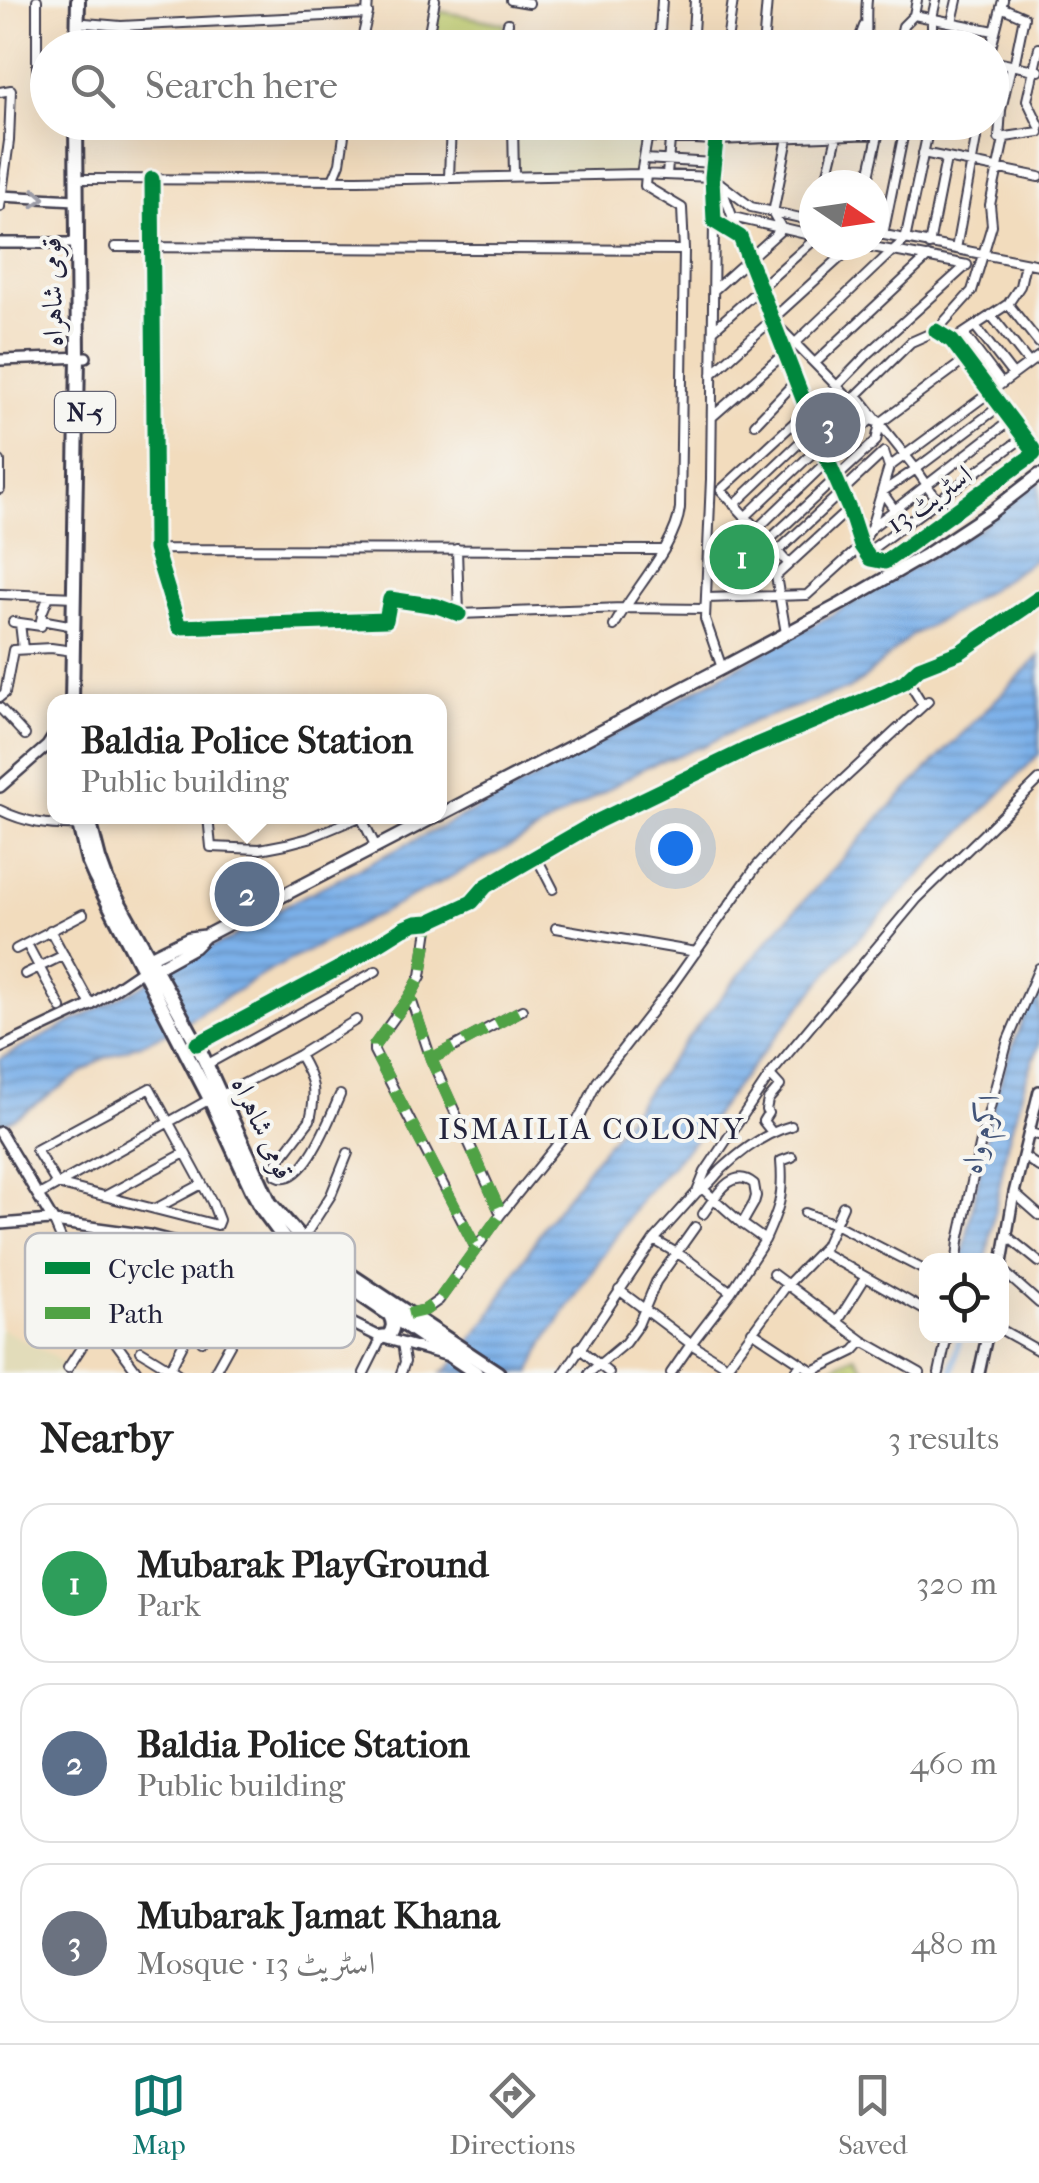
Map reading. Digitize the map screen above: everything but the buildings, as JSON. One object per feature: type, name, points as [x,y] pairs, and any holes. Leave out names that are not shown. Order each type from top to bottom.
[{"type":"highway","points":[[77,30],[78,0]]},
{"type":"highway","points":[[85,30],[86,0]]},
{"type":"highway","name":"قومی شاہراہ","points":[[76,140],[81,276]]},
{"type":"highway","name":"قومی شاہراہ","points":[[73,694],[84,140]]},
{"type":"highway","name":"قومی شاہراہ","points":[[73,694],[82,357]]},
{"type":"highway","name":"قومی شاہراہ","points":[[82,824],[88,860],[151,968],[281,1233]]},
{"type":"highway","name":"قومی شاہراہ","points":[[191,1047],[206,1065],[215,1097]]},
{"type":"highway","name":"قومی شاہراہ","points":[[257,1187],[296,1233]]},
{"type":"highway","name":"قومی شاہراہ","points":[[355,1282],[385,1307],[408,1314],[476,1373]]},
{"type":"highway","name":"قومی شاہراہ","points":[[355,1287],[452,1350],[498,1373]]},
{"type":"highway","points":[[381,1336],[388,1336],[393,1325],[385,1307]]},
{"type":"main road","points":[[447,811],[722,668],[929,553],[1039,475]]},
{"type":"main road","points":[[151,968],[189,938],[205,936],[422,824]]},
{"type":"street","points":[[37,0],[37,30]]},
{"type":"street","points":[[364,30],[369,0]]},
{"type":"street","points":[[429,30],[435,0]]},
{"type":"street","points":[[512,0],[529,3]]},
{"type":"street","points":[[660,30],[662,0]]},
{"type":"street","points":[[693,30],[695,0]]},
{"type":"street","points":[[729,30],[733,0]]},
{"type":"street","points":[[764,30],[767,0]]},
{"type":"street","points":[[863,30],[867,0]]},
{"type":"street","points":[[902,30],[914,15],[917,0]]},
{"type":"street","points":[[932,30],[936,0]]},
{"type":"street","points":[[952,22],[957,0]]},
{"type":"street","points":[[994,30],[1002,4],[1024,17],[1009,74]]},
{"type":"street","points":[[85,23],[121,26],[368,14]]},
{"type":"street","points":[[914,15],[989,30]]},
{"type":"street","points":[[507,30],[508,23]]},
{"type":"street","points":[[864,26],[866,30]]},
{"type":"street","points":[[1009,137],[1039,128],[1028,100],[1038,51]]},
{"type":"street","points":[[1009,65],[1036,71]]},
{"type":"street","points":[[0,92],[11,90],[0,206]]},
{"type":"street","points":[[332,180],[340,164],[344,140]]},
{"type":"street","points":[[449,178],[450,140]]},
{"type":"street","points":[[513,140],[514,176]]},
{"type":"street","points":[[614,626],[672,536],[680,508],[682,208],[644,186],[647,140]]},
{"type":"street","points":[[666,175],[670,140],[716,140],[705,619],[722,668]]},
{"type":"street","points":[[782,229],[773,213],[788,140]]},
{"type":"street","points":[[829,170],[836,140]]},
{"type":"street","points":[[870,170],[877,140]]},
{"type":"street","points":[[889,190],[902,140]]},
{"type":"street","points":[[712,417],[905,240],[926,140]]},
{"type":"street","points":[[956,249],[976,140]]},
{"type":"street","points":[[863,550],[889,466],[876,440],[875,421],[857,395],[911,342],[936,331],[972,290],[992,225],[990,205],[1004,140]]},
{"type":"street","points":[[923,154],[1039,176]]},
{"type":"street","points":[[644,158],[714,163]]},
{"type":"street","points":[[930,244],[946,159]]},
{"type":"street","points":[[84,179],[666,175],[716,180],[751,207],[799,218]]},
{"type":"street","points":[[152,178],[155,549],[178,627],[386,620],[390,599],[437,606],[459,614],[705,609]]},
{"type":"street","name":"اسٹریٹ 13","points":[[716,180],[863,550],[870,559],[884,562],[1031,457],[1033,449],[1024,436]]},
{"type":"street","points":[[1,196],[76,200]]},
{"type":"street","points":[[733,217],[799,234]]},
{"type":"street","points":[[714,220],[740,237]]},
{"type":"street","points":[[714,290],[782,229]]},
{"type":"street","points":[[889,236],[1039,266]]},
{"type":"street","points":[[0,242],[77,243]]},
{"type":"street","points":[[115,247],[684,250]]},
{"type":"street","points":[[712,331],[799,252]]},
{"type":"street","points":[[838,385],[967,266],[891,252]]},
{"type":"street","points":[[815,363],[928,257]]},
{"type":"street","points":[[712,374],[838,260]]},
{"type":"street","points":[[952,341],[1008,304],[1020,286],[1025,263]]},
{"type":"street","points":[[1008,304],[1039,343]]},
{"type":"street","points":[[992,316],[1029,364]]},
{"type":"street","points":[[772,321],[906,455],[949,517]]},
{"type":"street","points":[[975,326],[1013,375]]},
{"type":"street","points":[[706,598],[807,595],[863,550],[1024,436],[952,341],[936,331]]},
{"type":"street","points":[[964,334],[1001,383]]},
{"type":"street","points":[[889,466],[1039,356]]},
{"type":"street","points":[[0,360],[82,357]]},
{"type":"street","points":[[756,529],[875,421],[964,360]]},
{"type":"street","points":[[755,424],[797,380]]},
{"type":"street","points":[[882,492],[1000,406]]},
{"type":"street","points":[[721,490],[808,410]]},
{"type":"street","points":[[871,528],[1011,420]]},
{"type":"street","points":[[734,505],[815,428]]},
{"type":"street","points":[[768,541],[876,440]]},
{"type":"street","points":[[745,517],[821,445]]},
{"type":"street","points":[[777,552],[884,452]]},
{"type":"street","points":[[0,461],[0,489]]},
{"type":"street","points":[[711,479],[788,564]]},
{"type":"street","points":[[882,492],[894,508]]},
{"type":"street","points":[[786,632],[776,576],[849,509]]},
{"type":"street","points":[[155,549],[662,550]]},
{"type":"street","points":[[457,549],[459,614]]},
{"type":"street","points":[[0,602],[1,594],[75,598]]},
{"type":"street","points":[[23,649],[16,623],[41,626],[49,596]]},
{"type":"street","points":[[191,1047],[404,928],[429,922],[472,902],[486,886],[598,821],[745,750],[878,695],[919,668],[960,652],[1039,598]]},
{"type":"street","points":[[42,620],[74,626]]},
{"type":"street","points":[[0,697],[5,693],[14,650],[72,651]]},
{"type":"street","points":[[408,1314],[425,1310],[439,1300],[501,1214],[581,1115],[597,1082],[756,867],[791,828],[925,703],[906,680]]},
{"type":"street","points":[[0,708],[25,735]]},
{"type":"street","points":[[0,727],[10,718]]},
{"type":"street","points":[[0,787],[47,746]]},
{"type":"street","points":[[700,1191],[705,1172],[770,1075],[916,899],[1039,780]]},
{"type":"street","points":[[0,810],[28,822],[62,824]]},
{"type":"street","points":[[208,824],[210,848],[260,848],[309,838],[344,824]]},
{"type":"street","points":[[365,824],[376,847]]},
{"type":"street","points":[[536,856],[553,889]]},
{"type":"street","points":[[16,949],[83,914]]},
{"type":"street","points":[[429,922],[421,976],[374,1046],[374,1052],[476,1248]]},
{"type":"street","points":[[556,928],[696,952]]},
{"type":"street","points":[[50,930],[90,1004]]},
{"type":"street","points":[[26,944],[61,1008]]},
{"type":"street","points":[[24,974],[64,955]]},
{"type":"street","points":[[0,1048],[90,1004],[151,968]]},
{"type":"street","points":[[958,1253],[981,1141],[1008,1040],[1039,968]]},
{"type":"street","points":[[206,1065],[376,971]]},
{"type":"street","points":[[410,996],[431,1059],[501,1214]]},
{"type":"street","points":[[431,1059],[522,1010]]},
{"type":"street","points":[[39,1195],[299,1055],[356,1020]]},
{"type":"street","points":[[299,1055],[312,1078],[312,1112],[277,1164],[279,1178],[292,1176],[309,1158],[340,1096]]},
{"type":"street","points":[[770,1075],[780,1086],[766,1104],[768,1113],[763,1121],[771,1131]]},
{"type":"street","points":[[150,1088],[168,1123],[220,1220],[217,1225],[57,1184],[36,1150],[150,1088]]},
{"type":"street","points":[[1004,1253],[1039,1090]]},
{"type":"street","points":[[564,1373],[654,1240],[722,1169],[771,1131],[792,1126]]},
{"type":"street","points":[[0,1132],[57,1233]]},
{"type":"street","points":[[1031,1137],[1039,1144]]},
{"type":"street","points":[[307,1233],[331,1195],[348,1153]]},
{"type":"street","points":[[105,1196],[185,1154]]},
{"type":"street","points":[[1023,1156],[1039,1167]]},
{"type":"street","points":[[671,1373],[765,1240],[782,1196],[781,1161],[792,1157]]},
{"type":"street","points":[[703,1214],[723,1188],[738,1177],[749,1179],[756,1187],[756,1196],[742,1224]]},
{"type":"street","points":[[155,1209],[202,1184]]},
{"type":"street","points":[[700,1191],[765,1240]]},
{"type":"street","points":[[1014,1193],[1039,1215]]},
{"type":"street","points":[[725,1370],[787,1285],[825,1246],[843,1206]]},
{"type":"street","points":[[806,1213],[919,1267]]},
{"type":"street","points":[[0,1224],[52,1221],[130,1233]]},
{"type":"street","points":[[589,1373],[625,1343],[656,1282],[695,1227]]},
{"type":"street","points":[[1006,1236],[1039,1262]]},
{"type":"street","points":[[654,1240],[731,1292]]},
{"type":"street","points":[[820,1251],[919,1307]]},
{"type":"street","points":[[773,1274],[863,1342],[920,1373]]},
{"type":"street","points":[[1009,1274],[1039,1303]]},
{"type":"street","points":[[838,1322],[866,1278]]},
{"type":"street","points":[[619,1290],[725,1370],[738,1373]]},
{"type":"street","points":[[355,1324],[402,1343],[452,1350]]},
{"type":"street","points":[[752,1331],[813,1370],[863,1342]]},
{"type":"street","points":[[1009,1334],[1039,1352]]},
{"type":"street","points":[[364,1373],[381,1336]]},
{"type":"street","points":[[402,1343],[402,1373]]},
{"type":"street","points":[[939,1373],[945,1343]]},
{"type":"street","points":[[978,1373],[985,1343]]},
{"type":"street","points":[[68,1368],[81,1348]]},
{"type":"street","points":[[120,1348],[138,1373]]},
{"type":"street","points":[[141,1351],[174,1371],[185,1348]]},
{"type":"street","points":[[214,1373],[228,1348]]},
{"type":"street","points":[[579,1348],[609,1373]]},
{"type":"street","points":[[794,1373],[802,1364]]},
{"type":"shaded area","points":[[513,140],[647,140],[641,174],[514,176]]},
{"type":"shaded area","points":[[0,1328],[25,1341],[25,1348],[39,1348],[52,1355],[72,1373],[0,1373]]},
{"type":"green space","points":[[439,11],[505,24],[504,30],[436,30]]},
{"type":"green space","points":[[855,1356],[868,1373],[820,1373]]},
{"type":"water","points":[[1039,481],[1039,557],[912,635],[861,681],[646,767],[516,843],[267,972],[167,1033],[100,1060],[0,1126],[0,1059],[142,986],[188,956],[227,941],[288,904],[505,795],[867,595],[977,530]]},
{"type":"water","points":[[1039,656],[1039,754],[844,953],[699,1135],[641,1199],[545,1341],[530,1373],[442,1373],[487,1320],[544,1226],[686,1040],[769,939],[886,811]]},
{"type":"water","points":[[1039,980],[1039,1044],[1007,1144],[987,1253],[963,1253],[993,1105]]},
{"type":"waterway","name":"اکرم واہ","points":[[952,1373],[958,1343]]},
{"type":"marked path","points":[[408,1314],[425,1310],[439,1300],[501,1214],[431,1059],[410,996],[421,976],[429,922]]},
{"type":"marked path","points":[[410,996],[374,1051],[476,1248]]},
{"type":"marked path","points":[[431,1059],[522,1010]]},
{"type":"cycle path","points":[[716,140],[712,177],[714,221],[740,237],[861,546],[870,559],[885,562],[1034,454],[952,341],[936,331]]},
{"type":"cycle path","points":[[152,179],[155,549],[179,627],[386,620],[390,599],[437,606],[459,614]]},
{"type":"cycle path","points":[[197,1044],[343,966],[404,928],[429,922],[472,902],[486,886],[598,821],[745,750],[904,682],[919,668],[960,652],[1039,598]]},
{"type":"place","name":"Mubarak Jamat Khana","points":[[828,425]]},
{"type":"place","name":"Mubarak PlayGround","points":[[742,557]]},
{"type":"place","name":"Baldia Police Station","points":[[247,894]]},
{"type":"district","name":"ISMAILIA COLONY","points":[[592,1129]]}]
